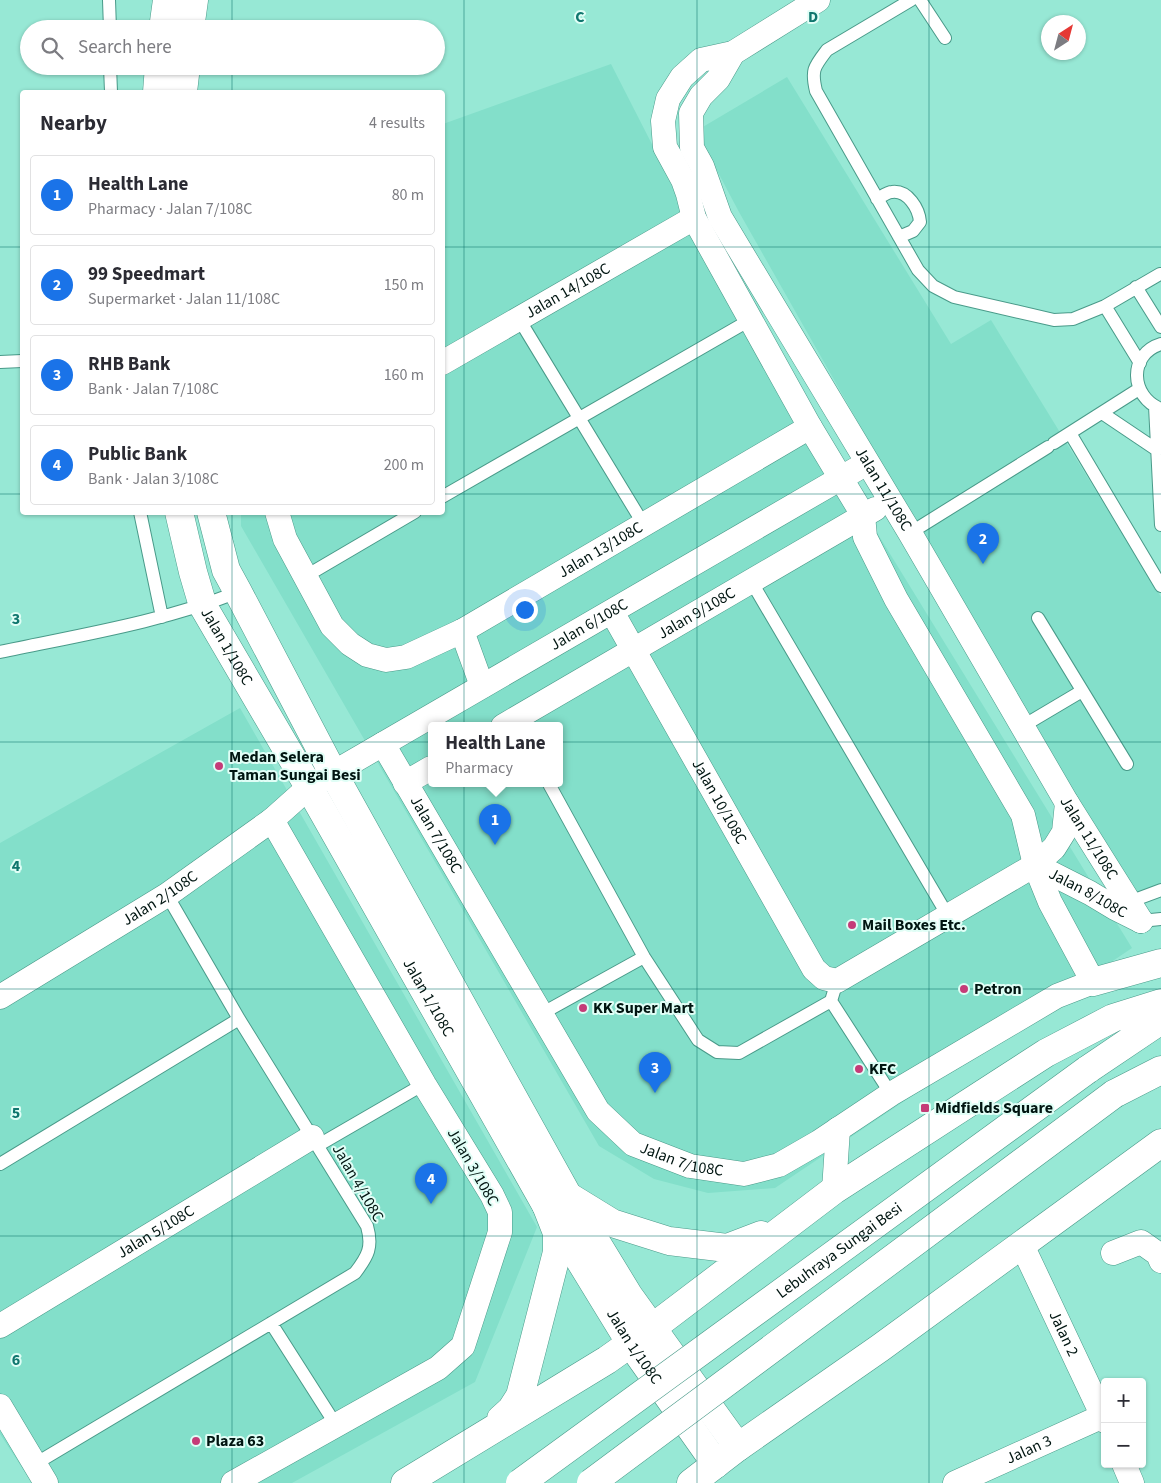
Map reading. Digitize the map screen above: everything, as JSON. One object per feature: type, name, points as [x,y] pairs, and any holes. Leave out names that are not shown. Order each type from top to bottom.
[{"type":"main road","points":[[164,20],[167,0]]},
{"type":"main road","points":[[191,20],[194,0]]},
{"type":"main road","points":[[158,90],[159,75]]},
{"type":"main road","points":[[183,90],[185,75]]},
{"type":"main road","name":"Jalan 1/108C","points":[[180,515],[203,606],[309,787],[557,1200],[642,1336],[716,1464]]},
{"type":"main road","name":"Jalan 1/108C","points":[[212,515],[226,570],[557,1200]]},
{"type":"main road","points":[[1093,982],[1161,963]]},
{"type":"main road","points":[[405,1483],[607,1360],[642,1336],[834,1190],[1046,1053],[1113,1018],[1161,1003]]},
{"type":"main road","name":"Lebuhraya Sungai Besi","points":[[520,1483],[1087,1070],[1161,1020]]},
{"type":"main road","points":[[591,1483],[1114,1094],[1161,1070]]},
{"type":"main road","points":[[691,1483],[738,1447],[880,1348],[1161,1143]]},
{"type":"main road","points":[[481,1437],[511,1410],[520,1396],[557,1252],[557,1200],[612,1223],[669,1241],[727,1248],[790,1224]]},
{"type":"main road","name":"Jalan 1/108C","points":[[642,1336],[738,1447]]},
{"type":"street","name":"Jalan 11/108C","points":[[818,0],[734,52],[701,60],[682,77],[668,99],[663,121],[665,147],[686,187],[694,218],[810,427],[863,515],[865,537],[896,599],[1023,815],[1035,865],[1050,902],[1093,982]]},
{"type":"street","name":"Jalan 11/108C","points":[[734,52],[718,79],[701,96],[691,113],[692,148],[702,166],[720,217],[910,533],[1067,803],[1144,914]]},
{"type":"street","name":"Jalan 14/108C","points":[[445,361],[694,218]]},
{"type":"street","name":"Jalan 13/108C","points":[[306,576],[332,626],[350,644],[367,655],[386,660],[406,657],[462,631],[810,427]]},
{"type":"street","name":"Jalan 6/108C","points":[[309,787],[867,463]]},
{"type":"street","name":"Jalan 9/108C","points":[[514,722],[889,500]]},
{"type":"street","points":[[278,515],[285,539],[306,576]]},
{"type":"street","name":"Jalan 10/108C","points":[[612,612],[814,969],[834,991]]},
{"type":"street","points":[[462,631],[482,686]]},
{"type":"street","name":"Jalan 7/108C","points":[[383,744],[598,1111],[633,1144],[690,1166],[744,1174],[779,1165],[891,1094],[1057,996],[1093,982]]},
{"type":"street","points":[[406,784],[428,770]]},
{"type":"street","name":"Jalan 2/108C","points":[[0,997],[167,895],[272,820],[309,787]]},
{"type":"street","name":"Jalan 8/108C","points":[[834,991],[948,916],[1035,865],[1054,848],[1064,832],[1067,803]]},
{"type":"street","name":"Jalan 3/108C","points":[[233,1483],[438,1368],[463,1346],[500,1232],[500,1212],[492,1195],[424,1084],[272,820]]},
{"type":"street","name":"Jalan 8/108C","points":[[1035,865],[1115,908],[1144,914]]},
{"type":"street","points":[[834,1190],[838,1129]]},
{"type":"street","name":"Jalan 5/108C","points":[[0,1326],[315,1141]]},
{"type":"street","points":[[1113,1253],[1141,1242],[1158,1254],[1161,1261]]},
{"type":"street","name":"Jalan 2","points":[[1022,1245],[1101,1412]]},
{"type":"street","points":[[0,1406],[41,1474]]},
{"type":"street","name":"Jalan 3","points":[[954,1483],[1101,1419]]},
{"type":"street","points":[[1126,1468],[1132,1483]]},
{"type":"lane","points":[[109,0],[110,20]]},
{"type":"lane","points":[[910,0],[828,50],[819,61],[812,76],[816,91],[877,199],[918,270],[933,286],[954,297],[1054,320],[1073,319],[1105,306],[1136,287],[1161,275],[1161,263]]},
{"type":"lane","points":[[920,0],[945,38]]},
{"type":"lane","points":[[110,75],[111,90]]},
{"type":"lane","points":[[877,199],[892,192],[906,195],[914,205],[920,222],[913,230],[899,237]]},
{"type":"lane","points":[[1136,287],[1161,327]]},
{"type":"lane","points":[[1105,306],[1140,362]]},
{"type":"lane","points":[[519,318],[644,525]]},
{"type":"lane","points":[[445,495],[750,320]]},
{"type":"lane","points":[[1161,344],[1147,352],[1140,362],[1137,371],[1139,390],[1145,399],[1158,408],[1157,450],[1161,525]]},
{"type":"lane","points":[[0,362],[20,361]]},
{"type":"lane","points":[[910,533],[1139,390]]},
{"type":"lane","points":[[1102,413],[1157,450]]},
{"type":"lane","points":[[1070,433],[1161,586]]},
{"type":"lane","points":[[141,515],[162,617]]},
{"type":"lane","points":[[306,576],[410,515]]},
{"type":"lane","points":[[751,581],[948,916]]},
{"type":"lane","points":[[0,652],[162,617],[203,606],[238,592]]},
{"type":"lane","points":[[1038,618],[1127,764]]},
{"type":"lane","points":[[1023,726],[1082,690]]},
{"type":"lane","points":[[551,787],[644,957],[698,1040],[717,1052],[738,1053],[834,991],[891,1094]]},
{"type":"lane","points":[[1144,914],[1161,890]]},
{"type":"lane","name":"Jalan 4/108C","points":[[41,1474],[271,1323],[355,1273],[366,1258],[371,1239],[367,1226],[240,1020],[167,895]]},
{"type":"lane","points":[[541,1014],[644,957]]},
{"type":"lane","points":[[0,1164],[240,1020]]},
{"type":"lane","points":[[315,1141],[424,1084]]},
{"type":"lane","points":[[271,1323],[336,1425]]},
{"type":"shaded area","points":[[611,64],[659,158],[693,233],[1132,948],[775,1188],[708,1193],[654,1179],[599,1146],[241,526],[241,515],[445,515],[445,123]]},
{"type":"shaded area","points":[[787,77],[951,344],[991,320],[1161,597],[1161,885],[1136,895],[944,574],[739,212],[696,131]]},
{"type":"shaded area","points":[[240,708],[537,1227],[475,1382],[292,1483],[32,1483],[0,1434],[0,843]]},
{"type":"place","name":"99 Speedmart","points":[[983,564]]},
{"type":"place","name":"Medan Selera Taman Sungai Besi","points":[[219,766]]},
{"type":"place","name":"Health Lane","points":[[495,845]]},
{"type":"place","name":"Mail Boxes Etc.","points":[[852,925]]},
{"type":"place","name":"Petron","points":[[964,989]]},
{"type":"place","name":"KK Super Mart","points":[[583,1008]]},
{"type":"place","name":"KFC","points":[[859,1069]]},
{"type":"place","name":"RHB Bank","points":[[655,1093]]},
{"type":"place","name":"Midfields Square","points":[[925,1108]]},
{"type":"place","name":"Public Bank","points":[[431,1204]]},
{"type":"place","name":"Plaza 63","points":[[196,1441]]}]
